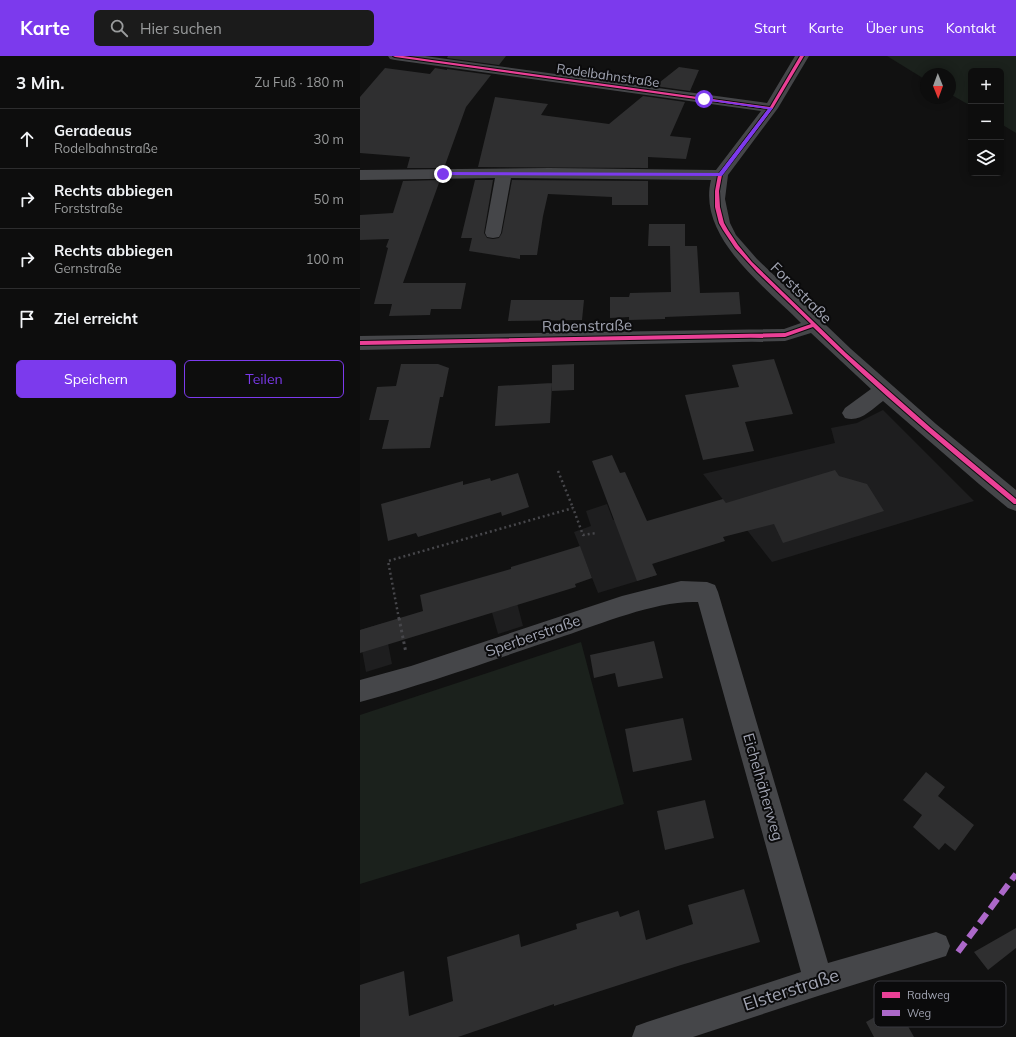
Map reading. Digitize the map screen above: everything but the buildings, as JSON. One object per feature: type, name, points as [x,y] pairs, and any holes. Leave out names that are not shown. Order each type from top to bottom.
[{"type":"street","name":"Rodelbahnstraße","points":[[395,56],[771,108]]},
{"type":"street","name":"Forststraße","points":[[802,56],[771,108],[720,175],[717,186],[718,212],[730,238],[814,325],[884,390],[1016,502]]},
{"type":"street","points":[[493,233],[504,174]]},
{"type":"street","points":[[360,175],[720,175]]},
{"type":"street","name":"Rabenstraße","points":[[360,342],[785,335],[814,325]]},
{"type":"street","points":[[852,413],[884,390]]},
{"type":"street","name":"Sperberstraße","points":[[360,691],[411,677],[619,600],[680,591],[707,592]]},
{"type":"street","name":"Eichelhäherweg","points":[[707,592],[818,981]]},
{"type":"street","name":"Elsterstraße","points":[[647,1037],[818,981],[936,946]]},
{"type":"path","points":[[558,471],[583,535],[597,533]]},
{"type":"path","points":[[411,677],[388,561],[573,508]]},
{"type":"shaded area","points":[[887,56],[1016,56],[1016,133],[1004,126],[1004,68],[968,68],[968,104],[956,97],[956,68],[920,68],[920,76]]},
{"type":"shaded area","points":[[883,410],[974,501],[772,562],[703,474],[835,443],[831,428],[857,423]]},
{"type":"shaded area","points":[[607,504],[613,520],[632,514],[657,575],[598,593],[574,532],[591,526],[586,511]]},
{"type":"shaded area","points":[[486,591],[517,603],[523,626],[498,634]]},
{"type":"shaded area","points":[[384,623],[392,664],[366,672],[360,639],[360,630]]},
{"type":"shaded area","points":[[581,642],[624,804],[360,884],[360,715]]},
{"type":"marked path","points":[[958,952],[1016,874]]},
{"type":"cycle path","points":[[395,56],[771,108]]},
{"type":"cycle path","points":[[802,56],[771,108],[720,175],[717,199],[719,215],[725,230],[736,246],[751,263],[844,354],[929,430],[1016,502]]},
{"type":"cycle path","points":[[360,343],[785,335],[814,325]]},
{"type":"route","points":[[443,174],[549,173],[720,175],[771,108],[704,99]]}]
